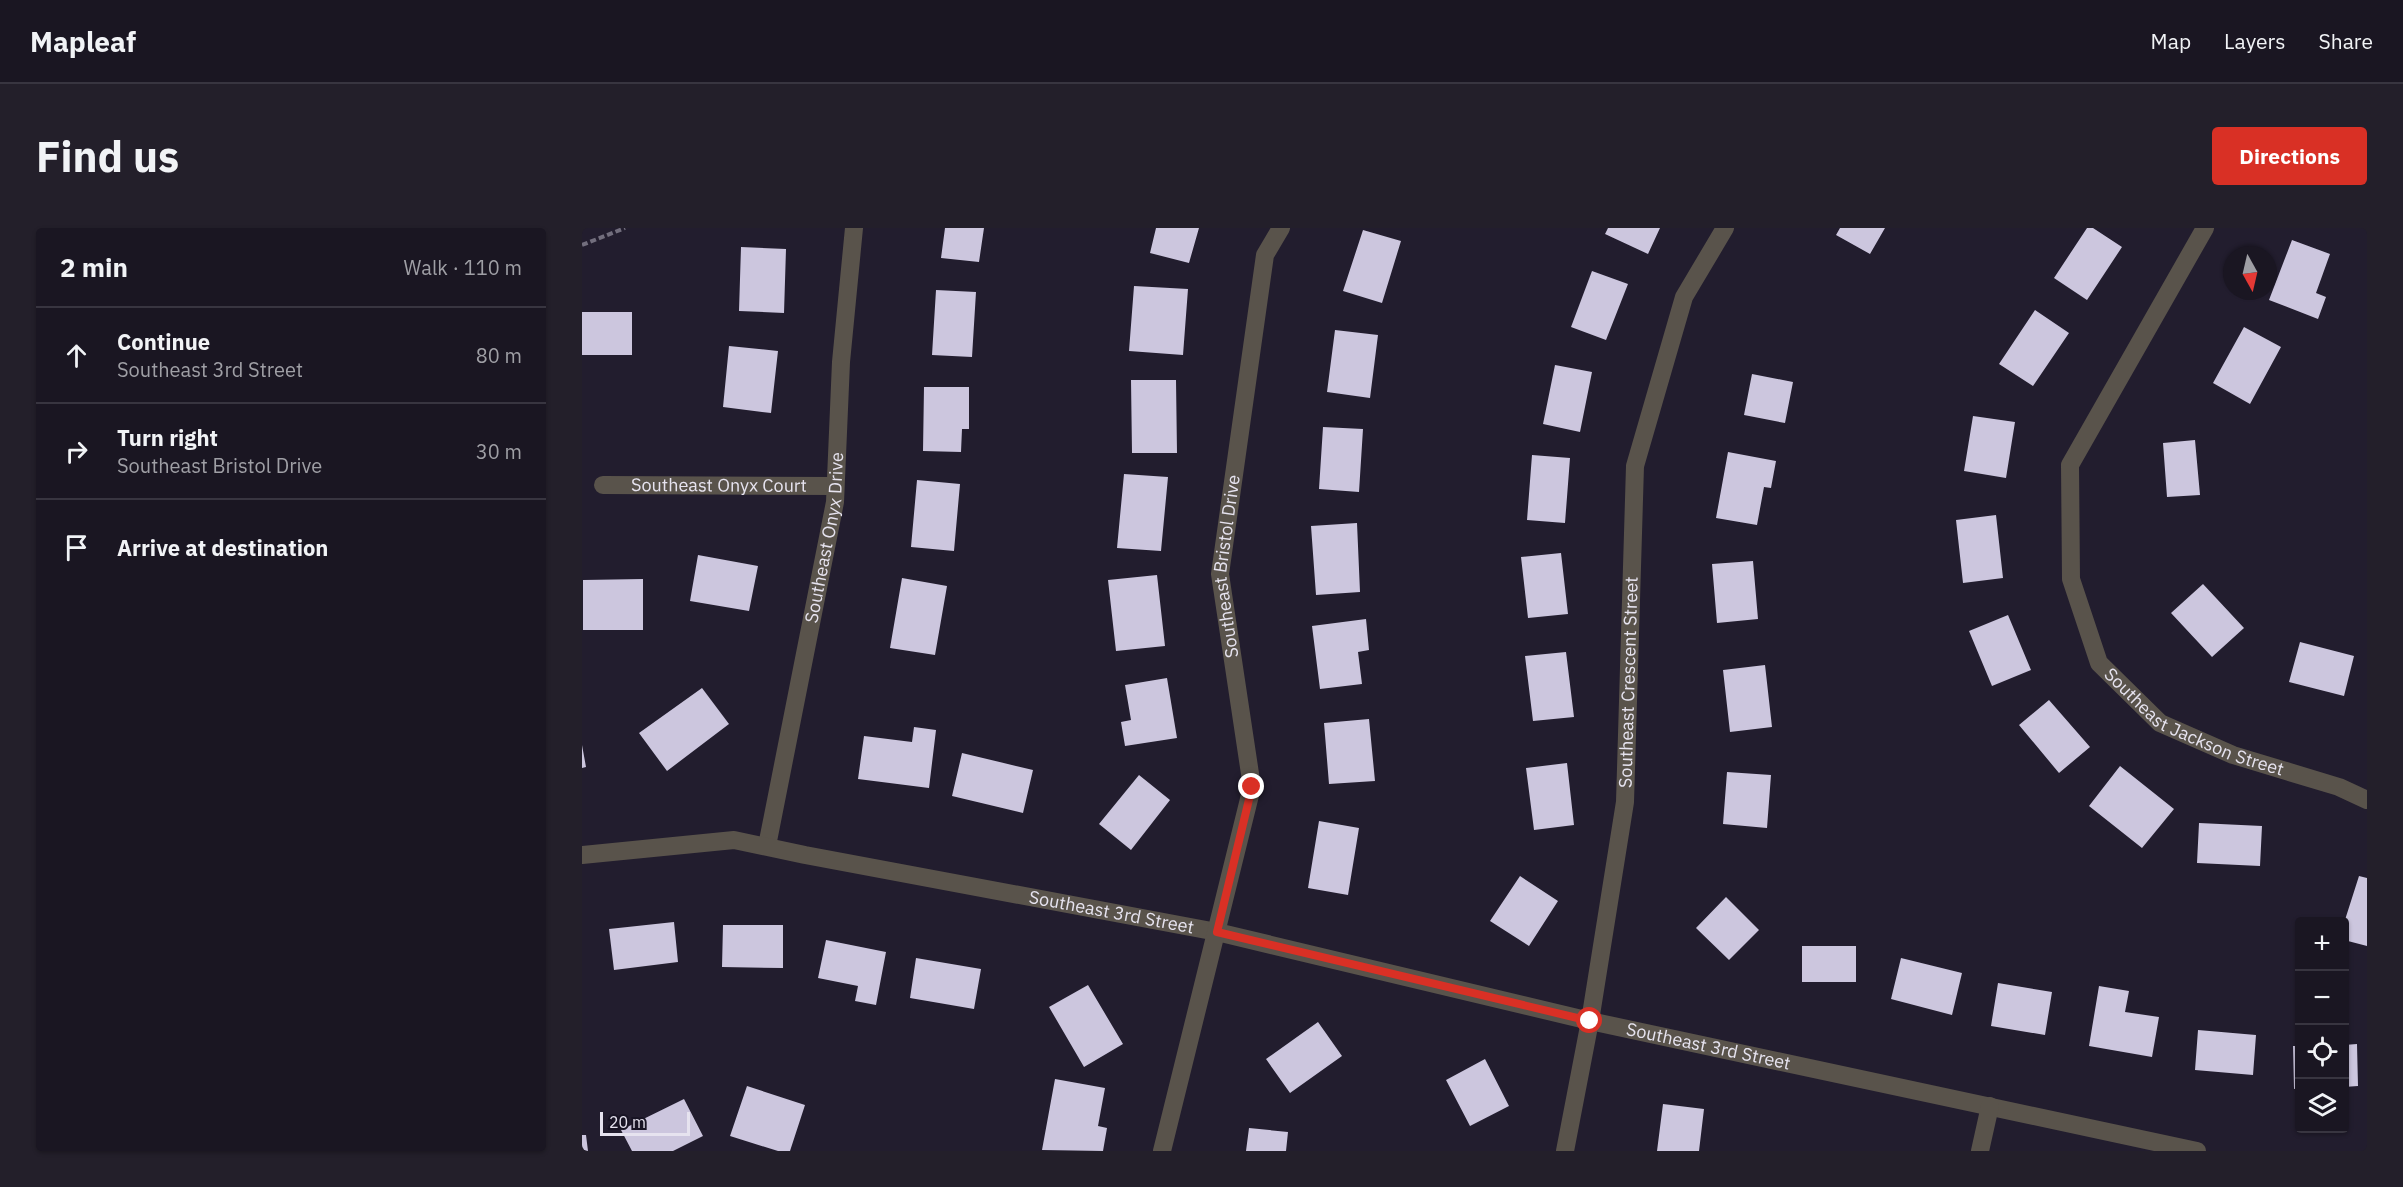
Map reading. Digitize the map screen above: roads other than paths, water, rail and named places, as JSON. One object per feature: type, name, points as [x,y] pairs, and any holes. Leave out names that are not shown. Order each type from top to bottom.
[{"type":"street","name":"Southeast Onyx Drive","points":[[767,846],[835,502],[841,362],[855,228]]},
{"type":"street","name":"Southeast Bristol Drive","points":[[1162,1151],[1252,787],[1220,574],[1265,255],[1281,228]]},
{"type":"street","name":"Southeast Crescent Street","points":[[1565,1151],[1590,1021],[1625,801],[1635,466],[1684,297],[1725,228]]},
{"type":"street","name":"Southeast Jackson Street","points":[[2205,228],[2070,465],[2071,579],[2099,663],[2160,723],[2233,755],[2339,787],[2367,800]]},
{"type":"street","name":"Southeast Onyx Court","points":[[603,485],[835,486]]},
{"type":"street","name":"Southeast 3rd Street","points":[[582,855],[734,840],[767,846],[1217,932],[1590,1021],[2197,1151]]},
{"type":"street","points":[[1980,1151],[1990,1106]]}]
